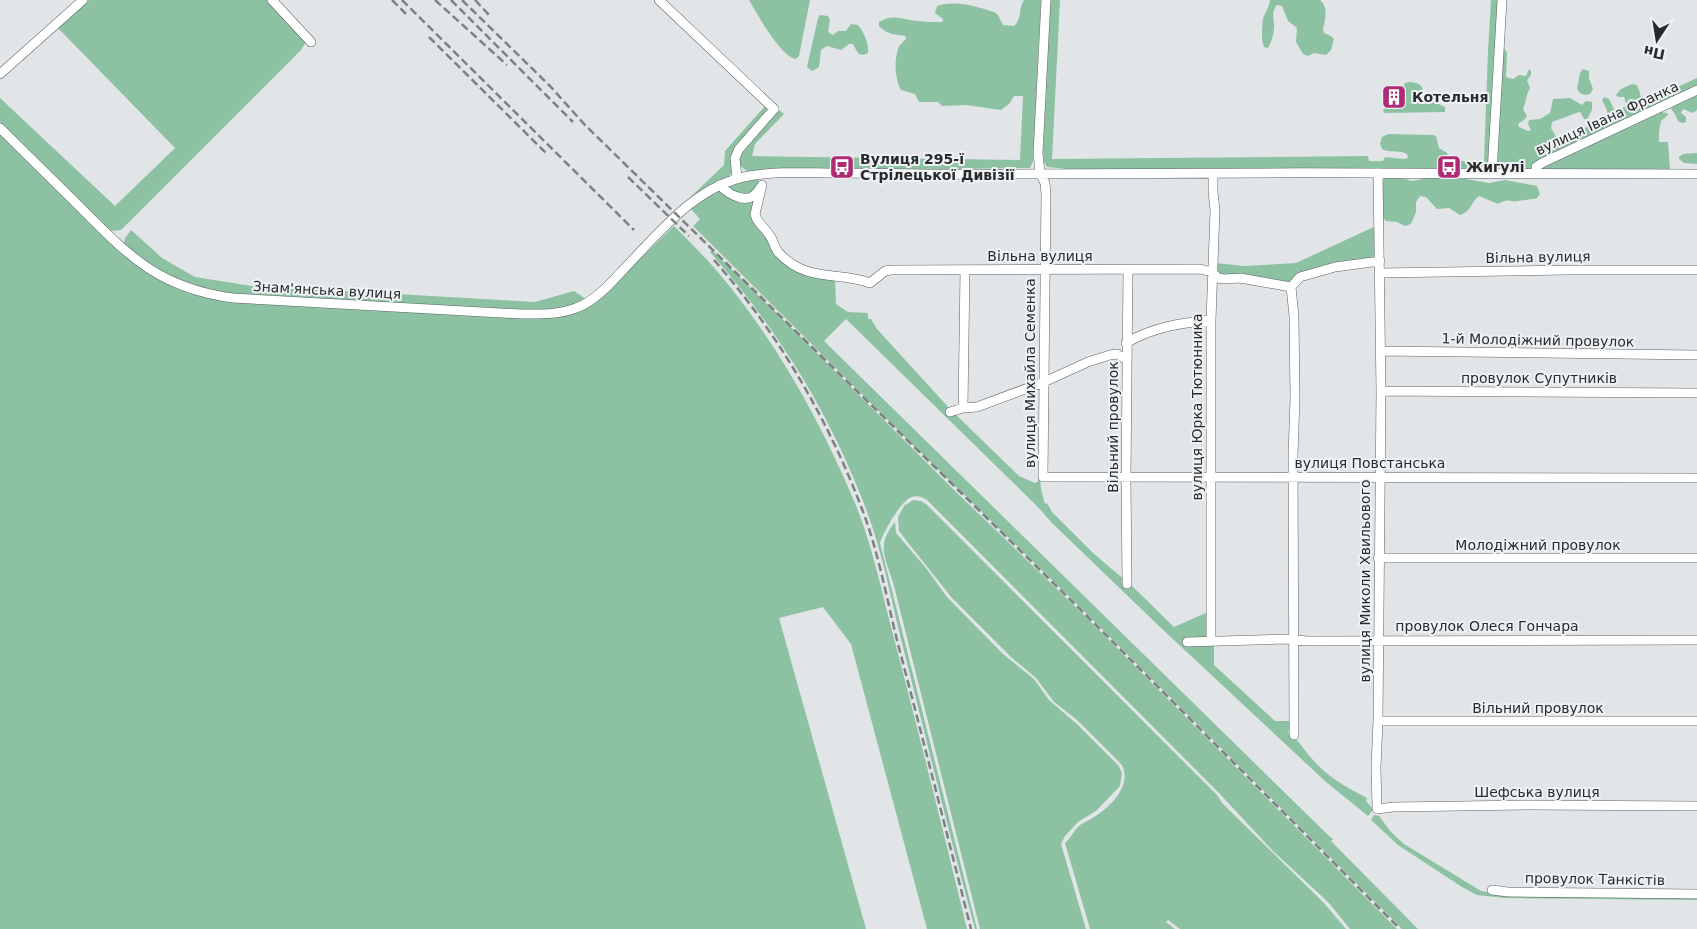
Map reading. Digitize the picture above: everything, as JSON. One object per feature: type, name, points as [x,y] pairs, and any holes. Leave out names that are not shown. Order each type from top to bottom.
[{"type":"street","points":[[0,74],[83,0]]},
{"type":"street","points":[[272,0],[311,42]]},
{"type":"street","points":[[659,0],[774,109],[738,149],[735,158],[737,178]]},
{"type":"street","name":"вулиця Михайла Семенка","points":[[1043,477],[1046,194],[1045,183],[1040,173],[1038,153],[1046,0]]},
{"type":"street","points":[[1492,173],[1502,0]]},
{"type":"street","name":"вулиця Івана Франка","points":[[1536,174],[1536,167],[1542,163],[1697,90]]},
{"type":"street","name":"Знам'янська вулиця","points":[[0,128],[126,252],[152,272],[189,290],[233,298],[521,314],[560,313],[579,307],[599,293],[678,214],[695,200],[719,185],[737,178],[765,173],[1697,174]]},
{"type":"street","name":"Вільна вулиця","points":[[765,173],[754,214],[757,222],[770,235],[780,254],[810,273],[821,276],[856,278],[870,283],[886,271],[891,270],[1200,269],[1212,272],[1218,278],[1240,278],[1291,287]]},
{"type":"street","name":"вулиця Юрка Тютюнника","points":[[1211,641],[1211,320],[1216,210],[1213,192],[1213,173]]},
{"type":"street","name":"вулиця Миколи Хвильового","points":[[1377,809],[1381,391],[1378,173]]},
{"type":"street","points":[[719,185],[734,197],[747,199],[755,194],[762,185]]},
{"type":"street","points":[[1294,735],[1293,477],[1295,381],[1294,316],[1291,287],[1300,277],[1335,267],[1380,261]]},
{"type":"street","points":[[963,408],[965,270]]},
{"type":"street","name":"Вільний провулок","points":[[1127,584],[1126,343],[1128,270]]},
{"type":"street","name":"Вільна вулиця","points":[[1380,274],[1568,270],[1697,270]]},
{"type":"street","points":[[1126,343],[1145,333],[1162,328],[1211,320]]},
{"type":"street","name":"1-й Молодіжний провулок","points":[[1380,352],[1697,355]]},
{"type":"street","points":[[950,412],[963,408],[977,407],[1110,355],[1117,354],[1127,360]]},
{"type":"street","name":"провулок Супутників","points":[[1381,391],[1697,393]]},
{"type":"street","name":"вулиця Повстанська","points":[[1043,477],[1697,478]]},
{"type":"street","name":"Молодіжний провулок","points":[[1378,558],[1697,558]]},
{"type":"street","name":"провулок Олеся Гончара","points":[[1187,642],[1293,640],[1697,640]]},
{"type":"street","name":"Вільний провулок","points":[[1378,721],[1697,721]]},
{"type":"street","name":"Шефська вулиця","points":[[1377,809],[1393,807],[1531,805],[1697,806]]},
{"type":"street","name":"провулок Танкістів","points":[[1492,890],[1508,892],[1697,894]]},
{"type":"green space","points":[[89,0],[269,0],[306,42],[301,50],[121,230],[111,231],[106,229],[0,122],[0,98],[115,206],[175,148],[58,28]]},
{"type":"green space","points":[[749,0],[810,0],[799,56],[796,59],[783,51],[776,43]]},
{"type":"green space","points":[[1024,0],[1041,0],[1033,161],[1030,168],[747,171],[739,165],[741,151],[779,110],[784,114],[755,144],[752,156],[1020,160],[1023,96],[1014,96],[1010,103],[1001,110],[966,105],[942,106],[938,102],[919,102],[915,94],[901,90],[897,81],[896,59],[899,46],[906,39],[905,36],[885,31],[879,26],[879,22],[893,17],[941,22],[943,19],[935,13],[937,6],[958,4],[994,12],[998,15],[1003,25],[1014,26],[1019,20]]},
{"type":"green space","points":[[1050,0],[1060,0],[1052,159],[1368,156],[1369,161],[1383,161],[1385,157],[1408,158],[1407,154],[1382,149],[1380,144],[1382,137],[1388,134],[1433,135],[1436,136],[1439,148],[1447,153],[1449,161],[1484,161],[1491,0],[1498,0],[1489,167],[1484,169],[1079,170],[1047,167],[1044,162],[1043,152]]},
{"type":"green space","points":[[1270,0],[1320,0],[1325,6],[1324,33],[1334,39],[1331,50],[1326,55],[1314,53],[1308,56],[1303,54],[1296,42],[1297,28],[1288,21],[1282,6],[1277,5],[1273,13],[1274,28],[1272,38],[1268,48],[1264,47],[1262,37],[1263,19]]},
{"type":"green space","points":[[820,15],[828,16],[830,20],[828,32],[833,35],[838,31],[846,31],[851,24],[858,25],[866,38],[868,53],[860,54],[853,44],[849,44],[841,50],[827,46],[821,50],[819,67],[812,71],[807,67]]},
{"type":"green space","points":[[1503,46],[1507,53],[1506,77],[1513,79],[1519,75],[1526,76],[1529,69],[1531,71],[1531,75],[1527,80],[1530,88],[1523,109],[1527,116],[1518,124],[1519,127],[1528,131],[1531,130],[1528,124],[1529,120],[1540,119],[1550,113],[1553,99],[1570,98],[1582,105],[1586,101],[1592,102],[1592,110],[1587,119],[1584,119],[1579,112],[1552,122],[1551,128],[1558,140],[1607,118],[1607,110],[1602,100],[1604,97],[1609,99],[1615,111],[1627,106],[1624,97],[1616,95],[1621,89],[1632,84],[1637,85],[1642,103],[1697,78],[1697,88],[1532,170],[1500,169],[1497,166]]},
{"type":"green space","points":[[1583,69],[1589,71],[1589,78],[1593,89],[1590,94],[1585,95],[1577,89],[1580,73]]},
{"type":"green space","points":[[1410,82],[1422,87],[1423,104],[1434,102],[1445,107],[1445,112],[1384,113],[1383,110],[1388,106],[1403,104],[1404,85]]},
{"type":"green space","points":[[1697,94],[1697,110],[1693,113],[1683,109],[1681,113],[1686,117],[1686,122],[1678,121],[1671,109],[1673,105]]},
{"type":"green space","points":[[766,105],[768,110],[737,147],[733,170],[729,177],[717,182],[678,209],[724,165],[725,151]]},
{"type":"green space","points":[[1661,112],[1668,115],[1661,121],[1659,142],[1668,142],[1670,170],[1540,169],[1541,166]]},
{"type":"green space","points":[[0,133],[99,232],[140,267],[171,286],[188,293],[205,298],[233,302],[550,317],[613,285],[674,226],[721,276],[765,335],[816,419],[857,508],[878,575],[967,929],[927,929],[851,644],[823,607],[779,618],[866,929],[0,929]]},
{"type":"green space","points":[[1697,153],[1697,164],[1684,163],[1679,159],[1683,154]]},
{"type":"green space","points":[[1386,177],[1412,181],[1428,178],[1466,179],[1489,183],[1505,180],[1537,186],[1540,194],[1536,199],[1507,201],[1498,204],[1479,196],[1464,214],[1460,215],[1449,208],[1437,209],[1426,197],[1420,196],[1416,202],[1416,212],[1411,224],[1405,226],[1397,222],[1386,221],[1382,216],[1382,182]]},
{"type":"green space","points":[[756,179],[760,182],[752,215],[778,255],[835,279],[836,304],[848,312],[868,313],[868,319],[871,319],[877,329],[950,409],[1019,476],[1035,483],[1040,478],[1045,504],[1047,503],[1052,512],[1093,553],[1133,587],[1174,627],[1208,612],[1214,643],[1214,665],[1275,721],[1292,721],[1291,730],[1287,731],[1319,766],[1338,782],[1367,798],[1366,801],[1372,808],[1368,816],[1326,782],[1160,627],[846,319],[824,341],[1333,839],[1331,841],[1418,929],[1402,929],[1088,615],[913,445],[693,226],[700,219],[691,209],[705,197],[738,183]]},
{"type":"green space","points":[[1376,226],[1375,255],[1372,258],[1290,284],[1224,277],[1215,272],[1215,263],[1244,266],[1296,263]]},
{"type":"green space","points":[[131,230],[162,258],[195,277],[252,286],[535,302],[574,291],[586,299],[562,308],[521,310],[233,295],[190,286],[154,269],[124,244],[125,238]]},
{"type":"green space","points":[[712,250],[953,489],[1086,617],[1397,929],[1350,929],[1328,902],[1273,851],[1219,793],[927,500],[914,496],[908,499],[898,510],[880,543],[977,929],[975,929],[900,637],[883,563],[866,509],[836,438],[800,373],[758,311],[710,252]]},
{"type":"green space","points":[[913,500],[926,504],[1217,795],[1222,803],[1323,902],[1346,929],[1180,929],[1168,920],[1166,922],[1175,929],[1090,929],[1065,843],[1080,825],[1107,807],[1118,795],[1124,780],[1122,765],[1076,719],[1054,702],[1036,678],[1011,657],[952,598],[909,544],[899,531],[898,517],[904,506]]},
{"type":"green space","points":[[895,522],[896,533],[926,568],[947,597],[1003,654],[1034,679],[1049,700],[1078,725],[1118,765],[1122,773],[1120,786],[1096,811],[1078,822],[1065,836],[1061,844],[1086,929],[980,929],[894,586],[884,553],[885,539]]},
{"type":"green space","points":[[1374,815],[1379,816],[1391,832],[1404,844],[1481,891],[1492,893],[1697,896],[1697,900],[1505,898],[1477,895],[1398,845],[1371,820]]},
{"type":"railway","points":[[392,0],[406,14]]},
{"type":"railway","points":[[402,0],[634,230]]},
{"type":"railway","points":[[435,0],[507,65]]},
{"type":"railway","points":[[451,0],[573,122]]},
{"type":"railway","points":[[462,0],[550,86],[585,125],[1087,616],[1400,929]]},
{"type":"railway","points":[[475,0],[491,17]]},
{"type":"railway","points":[[429,37],[548,155]]},
{"type":"railway","points":[[628,177],[689,236]]},
{"type":"railway","points":[[714,260],[780,347],[817,410],[849,475],[878,558],[898,644],[971,929]]},
{"type":"place","name":"Котельня","points":[[1394,97]]},
{"type":"place","name":"Вулиця 295-ї Стрілецької Дивізії","points":[[842,167]]},
{"type":"place","name":"Жигулі","points":[[1449,167]]}]
